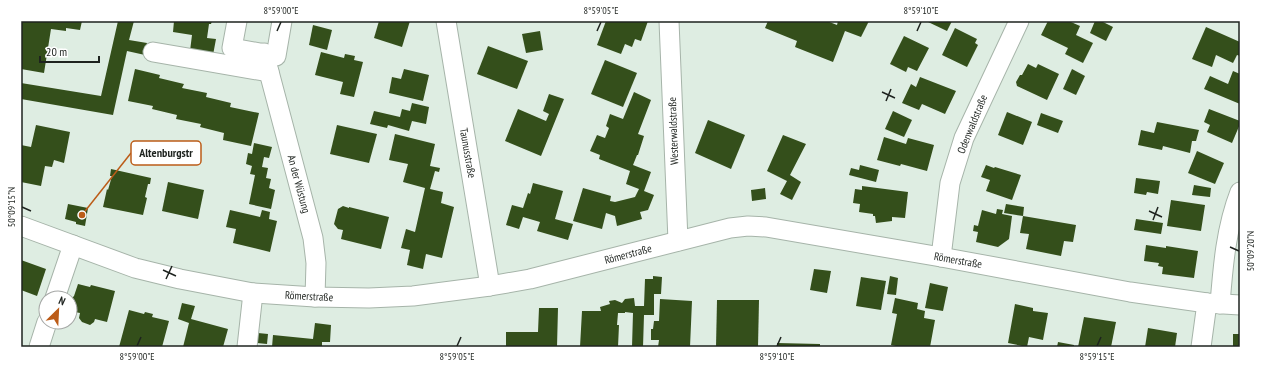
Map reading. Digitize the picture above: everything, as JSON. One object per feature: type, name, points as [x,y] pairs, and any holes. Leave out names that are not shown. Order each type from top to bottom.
[{"type":"street","points":[[237,21],[232,48],[276,56],[282,21]]},
{"type":"street","name":"Taunusstraße","points":[[446,21],[490,286]]},
{"type":"street","name":"Westerwaldstraße","points":[[669,21],[678,241]]},
{"type":"street","name":"Odenwaldstraße","points":[[941,257],[950,183],[964,138],[1019,21]]},
{"type":"street","points":[[153,52],[269,72]]},
{"type":"street","name":"An der Wüstung","points":[[264,53],[313,238],[316,263],[315,297]]},
{"type":"street","points":[[1201,347],[1214,303],[1231,221],[1240,192]]},
{"type":"street","name":"Römerstraße","points":[[21,226],[135,268],[180,280],[254,293],[315,297],[369,298],[413,296],[490,286],[530,279],[730,228],[748,226],[766,227],[941,257],[1130,292],[1240,305]]},
{"type":"street","points":[[58,290],[73,245]]},
{"type":"street","points":[[247,347],[254,293]]},
{"type":"street","points":[[39,347],[44,330]]},
{"type":"building","points":[[21,21],[82,21],[80,30],[66,28],[66,31],[51,29],[44,73],[21,69]]},
{"type":"building","points":[[118,21],[134,21],[129,40],[147,43],[145,55],[127,51],[113,115],[21,99],[21,83],[101,96]]},
{"type":"building","points":[[174,21],[212,21],[211,24],[209,24],[207,38],[216,39],[213,55],[190,51],[192,35],[173,32]]},
{"type":"building","points":[[379,21],[410,21],[402,47],[374,38]]},
{"type":"building","points":[[606,21],[648,21],[641,41],[635,39],[632,47],[625,44],[621,54],[597,45]]},
{"type":"building","points":[[768,21],[827,21],[837,25],[838,21],[869,21],[861,37],[845,31],[833,62],[795,47],[797,41],[765,28]]},
{"type":"building","points":[[926,21],[952,21],[947,31]]},
{"type":"building","points":[[1048,21],[1071,21],[1080,26],[1076,35],[1093,43],[1083,63],[1065,54],[1068,48],[1041,35]]},
{"type":"building","points":[[1095,21],[1101,21],[1113,27],[1106,41],[1090,33]]},
{"type":"building","points":[[313,25],[332,30],[327,50],[309,45]]},
{"type":"building","points":[[1206,27],[1240,42],[1240,56],[1237,55],[1233,63],[1216,55],[1212,67],[1192,59]]},
{"type":"building","points":[[955,28],[977,39],[975,43],[978,45],[967,67],[942,55]]},
{"type":"building","points":[[540,31],[543,50],[526,53],[522,34]]},
{"type":"building","points":[[904,36],[929,48],[917,71],[908,67],[906,72],[890,64]]},
{"type":"building","points":[[488,46],[528,61],[517,89],[477,74]]},
{"type":"building","points":[[321,52],[344,58],[345,54],[355,56],[354,60],[363,62],[354,97],[340,94],[343,82],[315,75]]},
{"type":"building","points":[[605,60],[637,73],[623,107],[591,94]]},
{"type":"building","points":[[1028,64],[1036,68],[1038,64],[1059,74],[1047,100],[1017,86],[1016,82]]},
{"type":"building","points":[[135,69],[160,75],[159,78],[184,84],[182,88],[207,93],[206,97],[231,103],[230,107],[259,113],[251,146],[223,140],[224,133],[200,127],[201,124],[176,119],[177,115],[152,109],[153,106],[128,101]]},
{"type":"building","points":[[404,69],[429,75],[423,101],[389,93],[392,77],[401,79]]},
{"type":"building","points":[[1072,69],[1085,76],[1076,95],[1063,89]]},
{"type":"building","points":[[1233,71],[1240,74],[1240,104],[1204,89],[1210,76],[1228,84]]},
{"type":"building","points":[[920,77],[956,91],[945,114],[922,104],[919,110],[902,103],[911,84],[916,87]]},
{"type":"building","points":[[634,92],[651,100],[638,134],[644,136],[633,165],[651,172],[644,191],[654,195],[648,210],[640,212],[642,219],[617,226],[615,216],[606,213],[602,229],[573,221],[583,188],[611,196],[610,201],[615,202],[635,197],[639,189],[626,184],[630,171],[599,159],[600,155],[590,151],[597,135],[605,138],[609,128],[606,126],[610,114],[623,119]]},
{"type":"building","points":[[549,94],[564,99],[541,156],[505,141],[518,109],[546,121],[549,114],[543,111]]},
{"type":"building","points":[[412,103],[429,107],[426,124],[412,121],[409,131],[388,125],[387,128],[370,124],[374,111],[400,117],[402,109],[410,111]]},
{"type":"building","points":[[1209,109],[1240,121],[1232,143],[1207,132],[1210,125],[1204,122]]},
{"type":"building","points":[[893,111],[912,120],[904,137],[885,129]]},
{"type":"building","points":[[1007,112],[1032,122],[1023,145],[998,135]]},
{"type":"building","points":[[1041,113],[1063,121],[1058,133],[1037,125]]},
{"type":"building","points":[[708,120],[745,135],[731,169],[695,153]]},
{"type":"building","points":[[1157,122],[1199,130],[1196,141],[1192,141],[1190,153],[1163,146],[1162,150],[1138,145],[1141,130],[1154,133]]},
{"type":"building","points":[[36,125],[70,132],[64,163],[54,160],[52,167],[45,166],[41,186],[21,182],[21,145],[31,147]]},
{"type":"building","points":[[337,125],[377,134],[369,163],[330,154]]},
{"type":"building","points":[[395,134],[435,144],[430,166],[440,168],[439,172],[435,171],[430,189],[443,192],[441,203],[454,207],[442,258],[426,254],[423,269],[407,265],[410,250],[401,248],[406,229],[415,232],[425,188],[403,182],[408,164],[389,160]]},
{"type":"building","points":[[783,135],[806,144],[790,175],[801,182],[792,200],[780,194],[787,181],[767,171]]},
{"type":"building","points":[[884,137],[906,144],[908,138],[934,145],[927,171],[901,164],[900,166],[877,160]]},
{"type":"building","points":[[254,143],[272,147],[269,158],[264,157],[262,167],[268,168],[266,178],[271,179],[269,188],[275,190],[271,209],[249,204],[255,175],[250,174],[252,166],[246,164],[248,153],[252,154]]},
{"type":"building","points":[[1197,151],[1224,163],[1215,184],[1188,173]]},
{"type":"building","points":[[860,165],[879,170],[876,182],[849,175],[851,168],[859,170]]},
{"type":"building","points":[[986,165],[1021,175],[1012,200],[986,191],[990,180],[981,177]]},
{"type":"building","points":[[111,169],[151,178],[145,197],[147,198],[143,215],[103,207],[112,176],[110,176]]},
{"type":"building","points":[[1136,178],[1160,181],[1158,194],[1147,192],[1146,195],[1134,193]]},
{"type":"building","points":[[168,182],[204,190],[198,219],[162,211]]},
{"type":"building","points":[[533,183],[563,191],[555,219],[573,224],[568,240],[537,231],[540,222],[523,217],[519,229],[506,225],[512,205],[523,208],[528,193],[530,194]]},
{"type":"building","points":[[1194,185],[1211,188],[1210,197],[1192,195]]},
{"type":"building","points":[[862,186],[908,192],[905,218],[892,217],[892,221],[876,223],[875,216],[873,216],[873,214],[859,212],[860,204],[853,203],[855,189],[862,190]]},
{"type":"building","points":[[765,188],[766,199],[752,201],[751,190]]},
{"type":"building","points":[[1171,200],[1205,205],[1201,231],[1167,226]]},
{"type":"building","points":[[68,204],[88,208],[85,226],[65,219]]},
{"type":"building","points":[[1006,204],[1024,207],[1023,216],[1004,213]]},
{"type":"building","points":[[343,206],[389,217],[381,249],[341,239],[343,230],[338,229],[334,224],[338,209]]},
{"type":"building","points":[[997,209],[1003,210],[1002,214],[1012,216],[1009,239],[998,247],[976,242],[978,232],[973,231],[974,225],[978,226],[982,210],[996,214]]},
{"type":"building","points":[[230,210],[260,217],[262,210],[270,212],[269,219],[277,221],[270,252],[233,243],[236,229],[226,227]]},
{"type":"building","points":[[1023,216],[1076,225],[1073,242],[1064,241],[1061,256],[1026,249],[1029,234],[1020,233]]},
{"type":"building","points":[[1136,219],[1163,223],[1161,234],[1134,230]]},
{"type":"building","points":[[1146,245],[1166,248],[1166,246],[1198,251],[1194,278],[1162,274],[1163,267],[1158,266],[1159,263],[1144,261]]},
{"type":"building","points":[[21,260],[46,269],[37,296],[21,290]]},
{"type":"building","points":[[814,269],[831,271],[827,293],[810,290]]},
{"type":"building","points":[[653,276],[662,277],[661,294],[654,294],[654,315],[644,315],[643,347],[632,347],[633,313],[625,312],[618,313],[618,347],[580,347],[582,311],[601,311],[600,307],[610,304],[609,301],[615,300],[622,303],[625,299],[634,298],[635,306],[644,306],[645,279],[653,279]]},
{"type":"building","points":[[890,276],[898,278],[896,295],[887,294]]},
{"type":"building","points":[[861,277],[886,281],[881,310],[856,306]]},
{"type":"building","points":[[930,283],[948,287],[943,311],[925,308]]},
{"type":"building","points":[[78,284],[90,287],[91,285],[115,291],[107,322],[95,319],[90,325],[82,322],[79,318],[78,290],[76,290]]},
{"type":"building","points":[[895,298],[918,303],[917,309],[925,311],[924,318],[935,320],[930,347],[901,347],[891,345],[897,314],[892,313]]},
{"type":"building","points":[[660,299],[692,301],[690,347],[658,347],[659,340],[651,340],[651,329],[653,329],[654,321],[659,321]]},
{"type":"building","points":[[717,300],[759,300],[758,347],[716,347]]},
{"type":"building","points":[[182,303],[195,306],[191,319],[228,329],[223,347],[183,347],[189,323],[178,319]]},
{"type":"building","points":[[1015,304],[1033,308],[1033,311],[1048,313],[1043,340],[1029,337],[1027,347],[1008,343]]},
{"type":"building","points":[[539,308],[558,308],[557,347],[506,347],[506,332],[538,332]]},
{"type":"building","points":[[129,310],[144,314],[145,312],[153,314],[152,317],[169,321],[162,347],[119,347]]},
{"type":"building","points":[[1084,317],[1116,322],[1111,347],[1078,347]]},
{"type":"building","points":[[315,323],[331,325],[330,342],[322,342],[322,347],[272,347],[273,335],[313,339]]},
{"type":"building","points":[[1148,328],[1177,333],[1175,347],[1145,347]]},
{"type":"building","points":[[258,333],[268,334],[267,344],[257,343]]},
{"type":"building","points":[[1233,334],[1240,334],[1240,347],[1233,347]]},
{"type":"building","points":[[1058,342],[1074,345],[1074,347],[1057,347]]},
{"type":"building","points":[[777,343],[820,344],[820,347],[777,347]]},
{"type":"place","name":"Altenburgstr","points":[[82,215]]}]
